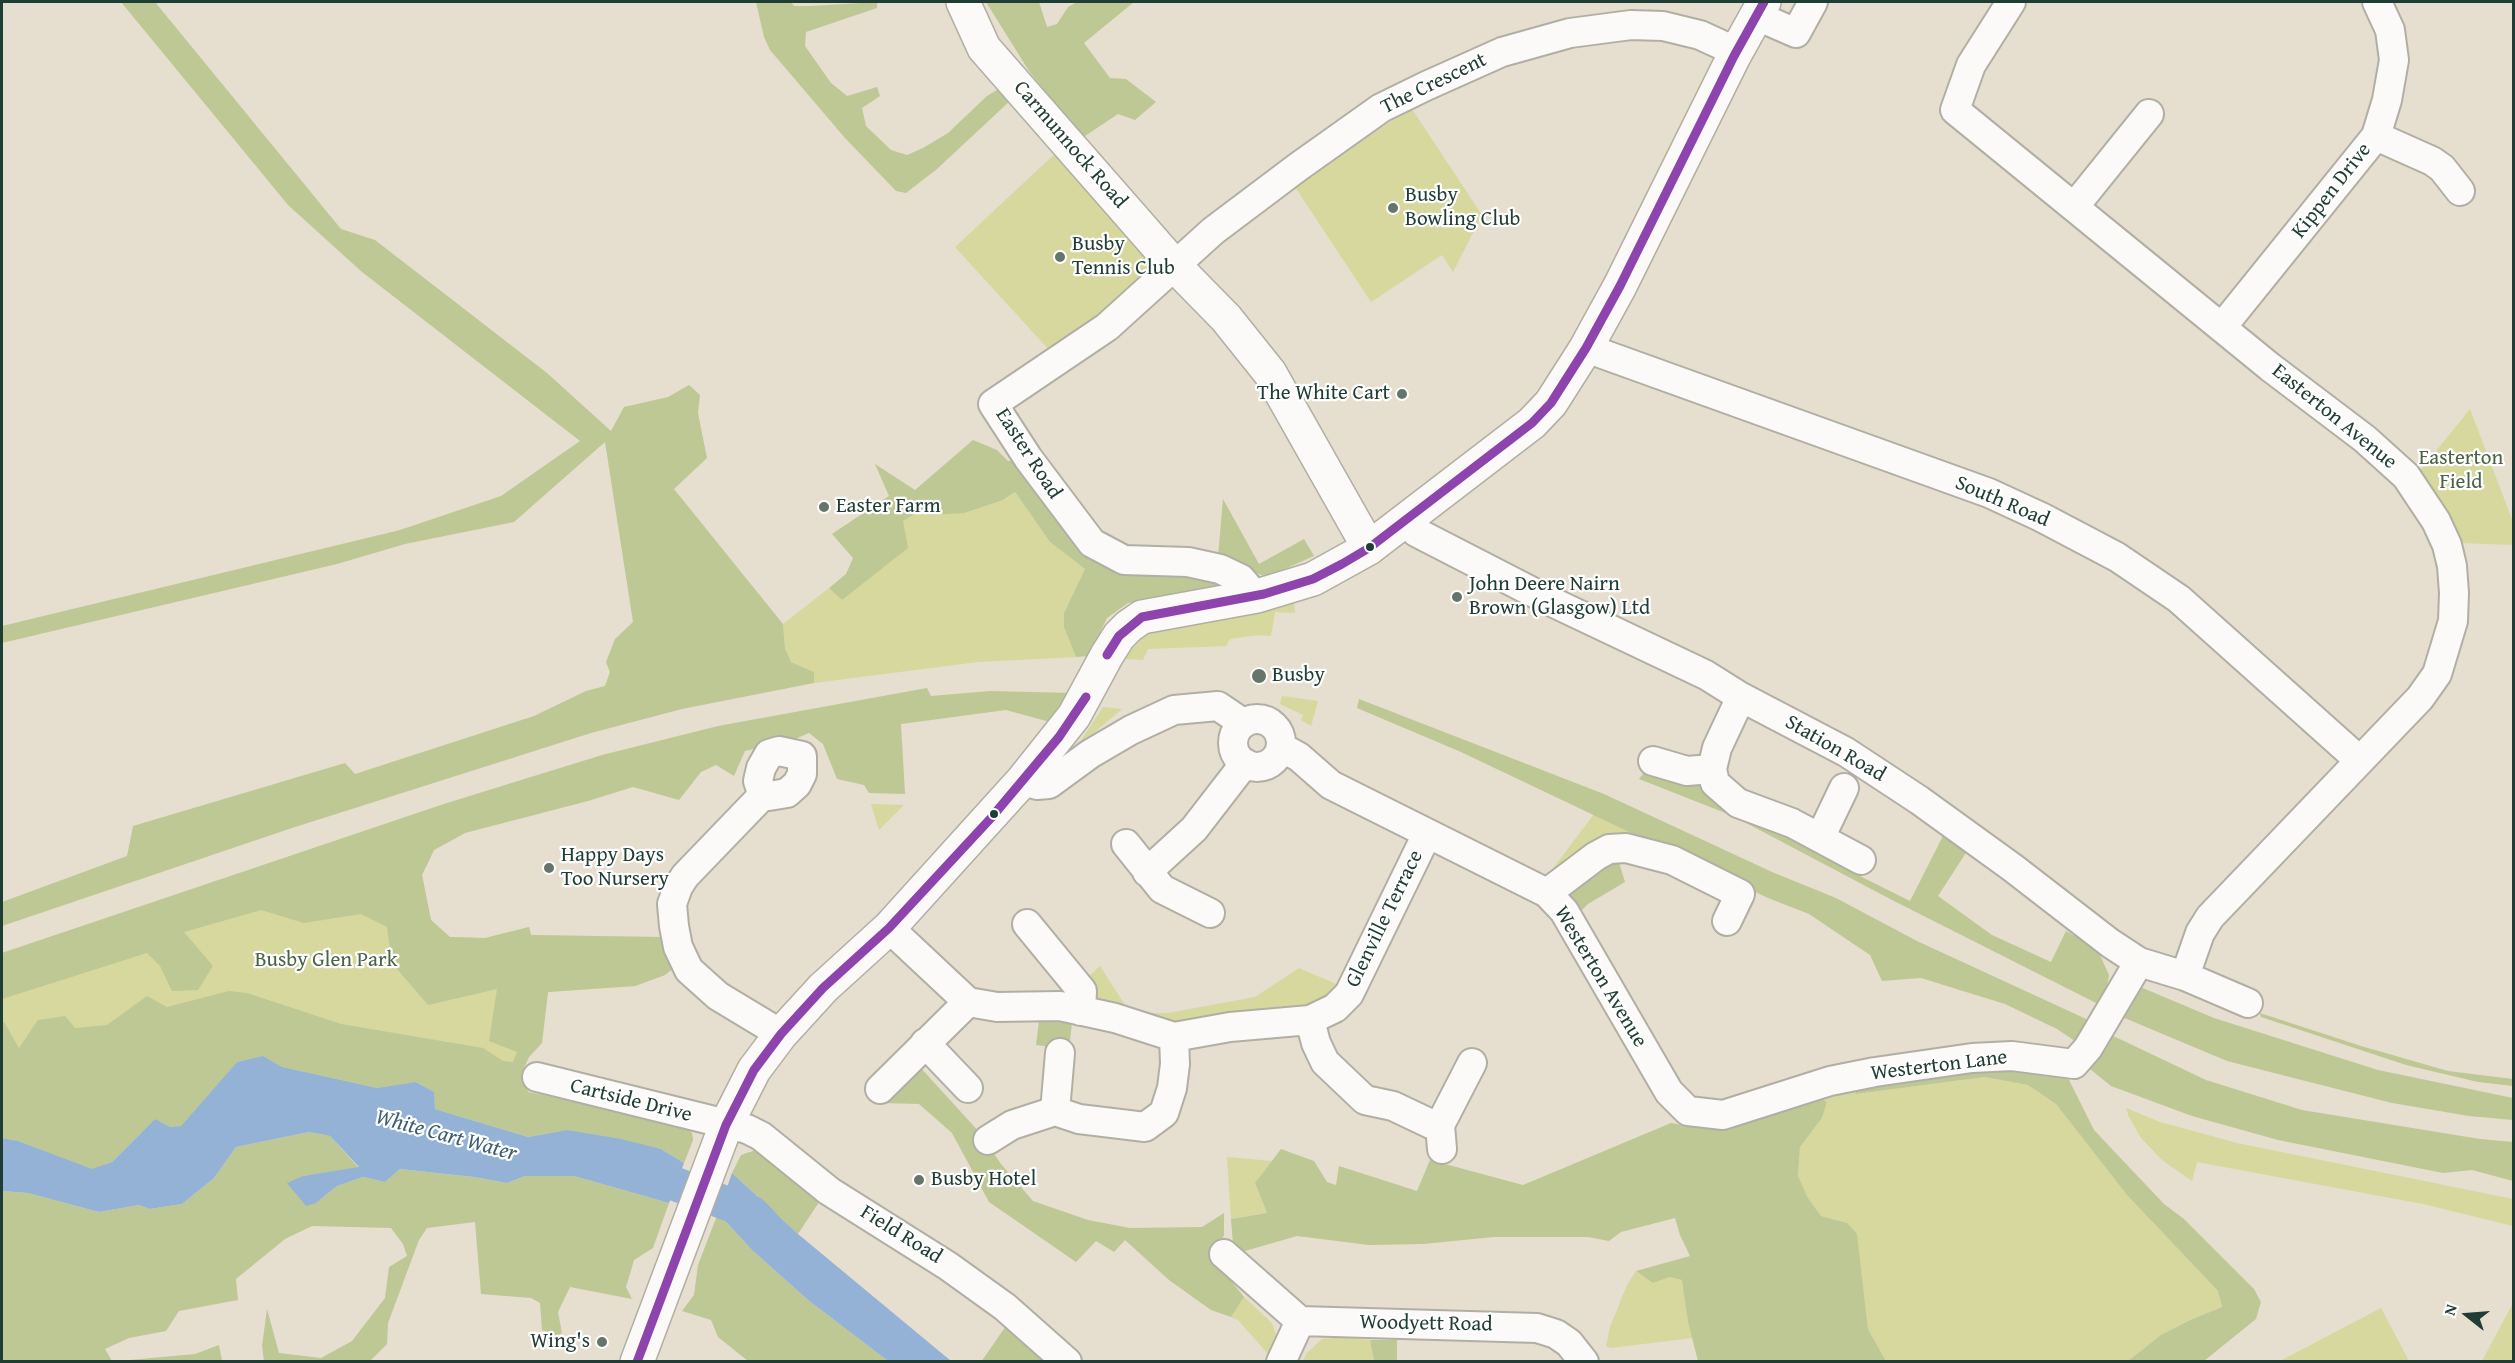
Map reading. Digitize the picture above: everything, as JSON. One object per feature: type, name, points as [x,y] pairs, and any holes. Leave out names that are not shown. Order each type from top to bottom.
[{"type":"main road","name":"Carmunnock Road","points":[[963,2],[984,48],[1174,265],[1226,318],[1270,373],[1369,548]]},
{"type":"main road","points":[[637,1362],[726,1125],[754,1070],[781,1034],[823,988],[889,928],[1023,780],[1074,716],[1107,655],[1119,636],[1130,626],[1142,617],[1250,597],[1313,579],[1369,548],[1532,423],[1551,403],[1586,348],[1761,9]]},
{"type":"street","points":[[1761,9],[1796,33],[1813,2]]},
{"type":"street","name":"Easterton Avenue","points":[[2011,2],[1971,65],[1955,110],[2327,412],[2365,439],[2406,476],[2422,497],[2447,545],[2454,593],[2453,621],[2437,674],[2420,698],[2210,917],[2200,933],[2185,976]]},
{"type":"street","name":"Kippen Drive","points":[[2222,327],[2376,136],[2387,100],[2394,60],[2390,30],[2377,2]]},
{"type":"street","name":"The Crescent","points":[[1174,265],[1213,231],[1381,108],[1502,52],[1570,33],[1631,25],[1663,26],[1700,35],[1737,52]]},
{"type":"street","points":[[2074,207],[2149,114]]},
{"type":"street","points":[[2376,136],[2433,161],[2442,168],[2460,191]]},
{"type":"street","name":"Easter Road","points":[[1174,265],[1107,327],[993,404],[1028,458],[1092,543],[1124,560],[1188,562],[1220,569],[1241,579],[1247,586],[1250,597]]},
{"type":"street","name":"South Road","points":[[1586,348],[1989,493],[2117,557],[2179,599],[2359,760]]},
{"type":"street","name":"Station Road","points":[[1407,519],[1416,532],[1548,600],[1706,675],[1741,697],[1846,752],[1919,800],[2013,868],[2110,944],[2139,962],[2185,976],[2248,1003]]},
{"type":"street","points":[[1741,697],[1717,747],[1712,769],[1715,783],[1738,803],[1792,823],[1861,860]]},
{"type":"street","points":[[1023,780],[1037,785],[1049,784],[1090,754],[1131,730],[1174,711],[1218,706],[1244,723]]},
{"type":"street","points":[[1252,719],[1262,719],[1277,729],[1281,747],[1278,755],[1267,765],[1260,767],[1245,763],[1235,751],[1234,736],[1244,723],[1252,719]]},
{"type":"street","name":"Westerton Avenue","points":[[1281,747],[1299,758],[1331,785],[1547,893],[1564,911],[1669,1092],[1688,1111]]},
{"type":"street","points":[[1653,761],[1687,771],[1712,769]]},
{"type":"street","points":[[1148,872],[1194,829],[1245,763]]},
{"type":"street","points":[[1820,838],[1844,788]]},
{"type":"street","points":[[764,794],[685,876],[672,904],[678,948],[689,970],[718,996],[781,1034]]},
{"type":"street","name":"Glenville Terrace","points":[[1310,1020],[1335,1008],[1349,994],[1427,834]]},
{"type":"street","points":[[1126,844],[1162,889],[1210,914]]},
{"type":"street","points":[[1547,893],[1596,856],[1609,849],[1626,848],[1672,860],[1740,894],[1727,921]]},
{"type":"street","points":[[1026,924],[1082,991],[1081,1011]]},
{"type":"street","points":[[889,928],[968,1002],[997,1007],[1060,1006],[1114,1018],[1174,1037],[1230,1027],[1310,1020],[1316,1044],[1324,1062],[1365,1100],[1393,1106],[1431,1124],[1441,1137],[1472,1063]]},
{"type":"street","name":"Westerton Lane","points":[[1688,1111],[1723,1115],[1830,1081],[1972,1058],[2081,1056],[2139,962]]},
{"type":"street","points":[[880,1089],[968,1002]]},
{"type":"street","points":[[988,1140],[1012,1125],[1055,1111],[1079,1119],[1145,1127],[1164,1113],[1172,1088],[1175,1064],[1174,1037]]},
{"type":"street","points":[[925,1043],[968,1088]]},
{"type":"street","points":[[1055,1111],[1060,1053]]},
{"type":"street","name":"Cartside Drive","points":[[537,1077],[726,1125]]},
{"type":"street","name":"Field Road","points":[[726,1125],[761,1136],[829,1191],[948,1266],[1005,1307],[1067,1362]]},
{"type":"street","points":[[1224,1254],[1300,1321],[1281,1362]]},
{"type":"street","name":"Woodyett Road","points":[[1300,1321],[1538,1328],[1556,1334],[1569,1343],[1584,1362]]},
{"type":"green space","points":[[121,2],[155,2],[341,229],[375,240],[547,373],[611,431],[624,407],[668,397],[689,385],[700,395],[698,413],[707,458],[674,489],[783,624],[785,648],[791,662],[814,672],[814,683],[682,709],[591,733],[292,828],[2,926],[2,902],[127,856],[133,826],[345,763],[355,774],[534,716],[586,691],[605,686],[610,672],[606,662],[615,639],[633,622],[605,442],[514,522],[405,544],[337,564],[2,643],[2,626],[400,530],[501,496],[580,441],[362,272],[288,205]]},
{"type":"green space","points":[[756,2],[791,2],[794,6],[812,6],[877,2],[877,8],[806,32],[805,46],[831,83],[847,96],[877,87],[880,96],[862,108],[866,126],[891,150],[907,155],[923,148],[948,133],[987,96],[1002,87],[1011,100],[937,169],[906,193],[896,191],[845,138],[770,50],[764,37]]},
{"type":"green space","points":[[986,2],[1039,2],[1047,27],[1057,24],[1068,7],[1077,2],[1134,2],[1084,43],[1110,78],[1126,79],[1156,102],[1135,120],[1118,114],[1082,138],[1029,71]]},
{"type":"green space","name":"Busby Bowling Club","points":[[1412,109],[1482,215],[1453,272],[1442,255],[1371,302],[1291,181]]},
{"type":"green space","name":"Busby Tennis Club","points":[[1059,150],[1158,271],[1051,352],[955,247]]},
{"type":"green space","name":"Easterton Field","points":[[2470,409],[2513,522],[2513,545],[2462,543],[2447,508],[2420,471]]},
{"type":"green space","points":[[973,440],[997,450],[1008,461],[1018,461],[1081,541],[1174,570],[1232,583],[1181,596],[1128,603],[1107,618],[1089,656],[1076,657],[1064,627],[1064,613],[1085,569],[1050,542],[1015,492],[1003,500],[964,513],[927,515],[924,509],[903,521],[908,548],[842,600],[829,588],[846,574],[853,558],[832,534],[889,496],[875,464],[915,490]]},
{"type":"green space","points":[[1015,492],[1050,542],[1085,569],[1064,613],[1064,627],[1076,657],[978,662],[814,683],[814,672],[791,662],[785,648],[783,624],[829,588],[842,599],[903,521],[925,509],[1003,500]]},
{"type":"green space","points":[[1223,499],[1259,564],[1304,539],[1314,556],[1266,577],[1218,557]]},
{"type":"green space","points":[[1294,603],[1295,613],[1275,612],[1271,636],[1258,635],[1230,639],[1226,646],[1148,649],[1143,660],[1124,659],[1142,638],[1158,628],[1242,615]]},
{"type":"green space","name":"Busby Glen Park","points":[[927,688],[931,696],[990,691],[1073,693],[1050,722],[1006,710],[901,724],[905,794],[869,793],[864,785],[837,779],[823,744],[809,733],[793,740],[745,751],[734,776],[716,765],[701,772],[679,800],[633,787],[465,833],[434,850],[422,875],[431,920],[450,937],[485,938],[529,927],[531,935],[660,937],[675,967],[665,975],[635,986],[548,992],[542,1043],[529,1057],[521,1074],[528,1092],[683,1125],[692,1133],[693,1140],[684,1163],[661,1149],[567,1130],[528,1137],[435,1109],[434,1092],[417,1082],[377,1088],[282,1067],[263,1056],[237,1062],[181,1126],[170,1127],[155,1119],[112,1162],[92,1170],[18,1141],[2,1138],[2,1023],[4,1022],[19,1048],[38,1020],[65,1016],[75,1028],[107,1025],[147,996],[167,1007],[229,991],[247,993],[341,1024],[483,1048],[503,1061],[513,1062],[517,1052],[489,1041],[497,989],[428,1005],[392,963],[387,927],[361,914],[304,923],[261,910],[184,932],[213,966],[198,990],[172,991],[160,966],[147,953],[2,999],[2,953],[447,803],[602,755],[718,726]]},
{"type":"green space","points":[[1282,696],[1318,701],[1311,726],[1301,720],[1303,715],[1280,704]]},
{"type":"green space","points":[[1359,699],[1604,794],[1772,872],[1836,898],[1917,941],[2097,1024],[2081,1045],[2057,1029],[2005,1004],[1921,978],[1882,981],[1870,955],[1809,914],[1768,898],[1461,752],[1357,708]]},
{"type":"green space","points":[[1103,707],[1122,709],[1076,748]]},
{"type":"green space","points":[[1646,770],[1704,781],[1862,872],[1860,876],[1910,901],[1946,830],[1969,848],[1938,896],[1992,935],[2051,962],[2066,931],[2086,942],[2099,953],[2109,975],[2104,1007],[1892,900],[1733,816],[1639,779]]},
{"type":"green space","name":"Busby Glen Park","points":[[447,803],[465,833],[434,850],[422,875],[431,920],[450,937],[485,938],[529,927],[531,935],[660,937],[665,975],[635,986],[548,992],[542,1043],[529,1057],[521,1073],[528,1092],[683,1125],[692,1133],[693,1140],[684,1163],[661,1149],[435,1109],[18,1141],[2,1138],[2,953]]},
{"type":"green space","points":[[871,804],[904,805],[879,830]]},
{"type":"green space","points":[[1594,814],[1655,843],[1548,875]]},
{"type":"green space","points":[[1617,856],[1625,882],[1588,904],[1578,914],[1566,896]]},
{"type":"green space","points":[[1100,966],[1130,1013],[1168,1013],[1255,997],[1299,968],[1341,986],[1329,1001],[1317,1008],[1176,1026],[1161,1025],[1095,1003],[1086,979]]},
{"type":"green space","points":[[2138,986],[2214,1018],[2378,1070],[2513,1098],[2513,1120],[2469,1116],[2392,1103],[2227,1061],[2115,1014]]},
{"type":"green space","points":[[2260,1013],[2448,1071],[2513,1079],[2513,1086],[2478,1082],[2406,1065],[2261,1017]]},
{"type":"green space","points":[[1039,1021],[1072,1023],[1069,1049],[1036,1045]]},
{"type":"green space","points":[[2107,1033],[2206,1080],[2302,1110],[2480,1139],[2513,1142],[2513,1181],[2472,1170],[2443,1173],[2278,1140],[2192,1116],[2111,1086],[2085,1065]]},
{"type":"green space","points":[[1993,1064],[2065,1072],[2094,1130],[2164,1204],[2184,1219],[2254,1289],[2261,1302],[2256,1319],[2204,1361],[2128,1361],[2161,1335],[2222,1307],[2218,1291],[2127,1195],[2056,1104],[2028,1085],[1985,1077],[1856,1094],[1854,1083]]},
{"type":"green space","points":[[919,1066],[981,1134],[1001,1164],[1033,1201],[1088,1220],[1130,1228],[1202,1227],[1224,1213],[1224,1235],[1214,1260],[1244,1297],[1231,1317],[1211,1310],[1169,1280],[1125,1240],[1114,1252],[1096,1241],[1076,1262],[989,1202],[952,1133],[919,1104],[884,1103]]},
{"type":"green space","points":[[1985,1077],[2028,1085],[2056,1104],[2127,1195],[2218,1291],[2222,1307],[2161,1335],[2128,1361],[1886,1361],[1868,1329],[1861,1271],[1847,1223],[1821,1216],[1808,1198],[1798,1176],[1800,1147],[1822,1118],[1827,1102],[1813,1094],[1854,1083],[1856,1094]]},
{"type":"green space","points":[[1813,1094],[1827,1102],[1822,1118],[1800,1147],[1798,1176],[1808,1198],[1821,1216],[1847,1223],[1857,1234],[1868,1329],[1886,1361],[1698,1361],[1688,1322],[1682,1280],[1670,1277],[1653,1283],[1636,1271],[1690,1256],[1675,1218],[1621,1232],[1609,1241],[1588,1237],[1494,1237],[1423,1244],[1369,1245],[1297,1236],[1238,1253],[1233,1244],[1231,1219],[1267,1213],[1255,1183],[1281,1149],[1314,1161],[1327,1182],[1336,1185],[1339,1166],[1417,1191],[1430,1160],[1523,1185],[1671,1123],[1692,1127],[1713,1126]]},
{"type":"green space","points":[[2126,1108],[2160,1122],[2237,1143],[2513,1199],[2513,1226],[2423,1204],[2197,1162],[2192,1181],[2162,1160],[2141,1138]]},
{"type":"green space","points":[[309,1132],[330,1136],[359,1168],[303,1176],[316,1203],[337,1186],[363,1177],[385,1182],[400,1169],[507,1183],[525,1176],[574,1176],[669,1203],[653,1248],[634,1260],[626,1287],[632,1299],[570,1287],[558,1312],[562,1333],[556,1336],[542,1330],[540,1303],[531,1298],[481,1294],[475,1222],[427,1228],[419,1240],[388,1323],[387,1344],[370,1361],[264,1361],[262,1346],[267,1309],[279,1353],[321,1358],[352,1341],[385,1298],[389,1267],[407,1256],[403,1244],[391,1228],[312,1226],[285,1239],[236,1279],[238,1300],[179,1311],[166,1331],[129,1338],[105,1349],[112,1361],[2,1362],[2,1191],[28,1193],[99,1212],[139,1205],[150,1209],[182,1204],[214,1178],[236,1147]]},
{"type":"green space","points":[[756,1150],[801,1184],[823,1196],[798,1234],[732,1173],[741,1155]]},
{"type":"green space","points":[[1227,1157],[1272,1161],[1255,1183],[1267,1213],[1231,1219]]},
{"type":"green space","points":[[718,1213],[752,1250],[808,1300],[888,1361],[748,1361],[718,1337],[711,1320],[682,1311],[694,1295],[698,1265]]},
{"type":"green space","points":[[1636,1271],[1653,1283],[1670,1277],[1683,1280],[1688,1322],[1693,1338],[1610,1348],[1606,1346],[1610,1327],[1627,1285]]},
{"type":"green space","points":[[1244,1297],[1272,1323],[1276,1335],[1268,1354],[1238,1320],[1231,1317]]},
{"type":"green space","points":[[2512,1305],[2513,1361],[2482,1361]]},
{"type":"green space","points":[[2381,1308],[2409,1361],[2280,1361]]},
{"type":"green space","points":[[1008,1323],[1055,1362],[981,1362]]},
{"type":"green space","points":[[1342,1337],[1370,1340],[1374,1361],[1302,1362],[1307,1353],[1322,1339]]},
{"type":"green space","points":[[1370,1340],[1397,1340],[1397,1361],[1374,1361]]},
{"type":"green space","points":[[219,1345],[222,1361],[119,1361],[195,1354]]},
{"type":"water","points":[[263,1056],[282,1067],[377,1088],[416,1082],[434,1092],[435,1109],[528,1137],[567,1130],[621,1139],[661,1149],[684,1163],[669,1203],[574,1176],[525,1176],[507,1183],[400,1169],[385,1182],[363,1177],[337,1186],[316,1203],[306,1206],[287,1183],[303,1176],[359,1167],[330,1136],[309,1132],[236,1147],[214,1178],[182,1204],[150,1209],[139,1205],[99,1212],[28,1193],[2,1191],[2,1138],[18,1141],[92,1169],[112,1162],[155,1119],[170,1127],[181,1126],[237,1062]]},
{"type":"water","points":[[732,1173],[798,1234],[951,1361],[888,1361],[808,1300],[752,1250],[718,1213]]},
{"type":"waterway","name":"White Cart Water","points":[[633,1168],[752,1213],[762,1223]]},
{"type":"transit line","points":[[1107,655],[1119,636],[1142,617],[1264,594],[1313,579],[1342,564],[1369,548],[1532,423],[1551,403],[1586,348],[1620,286],[1734,56],[1764,2]]},
{"type":"transit line","points":[[637,1362],[726,1125],[754,1070],[781,1034],[823,988],[889,928],[991,818],[1059,737],[1086,697]]},
{"type":"place","name":"Busby Bowling Club","points":[[1393,208]]},
{"type":"place","name":"Busby Tennis Club","points":[[1060,257]]},
{"type":"place","name":"The White Cart","points":[[1402,394]]},
{"type":"place","name":"Easter Farm","points":[[824,507]]},
{"type":"place","name":"John Deere Nairn Brown (Glasgow) Ltd","points":[[1457,597]]},
{"type":"place","name":"Busby","points":[[1259,676]]},
{"type":"place","name":"Happy Days Too Nursery","points":[[549,868]]},
{"type":"place","name":"Busby Hotel","points":[[919,1180]]},
{"type":"place","name":"Wing's","points":[[602,1342]]}]
